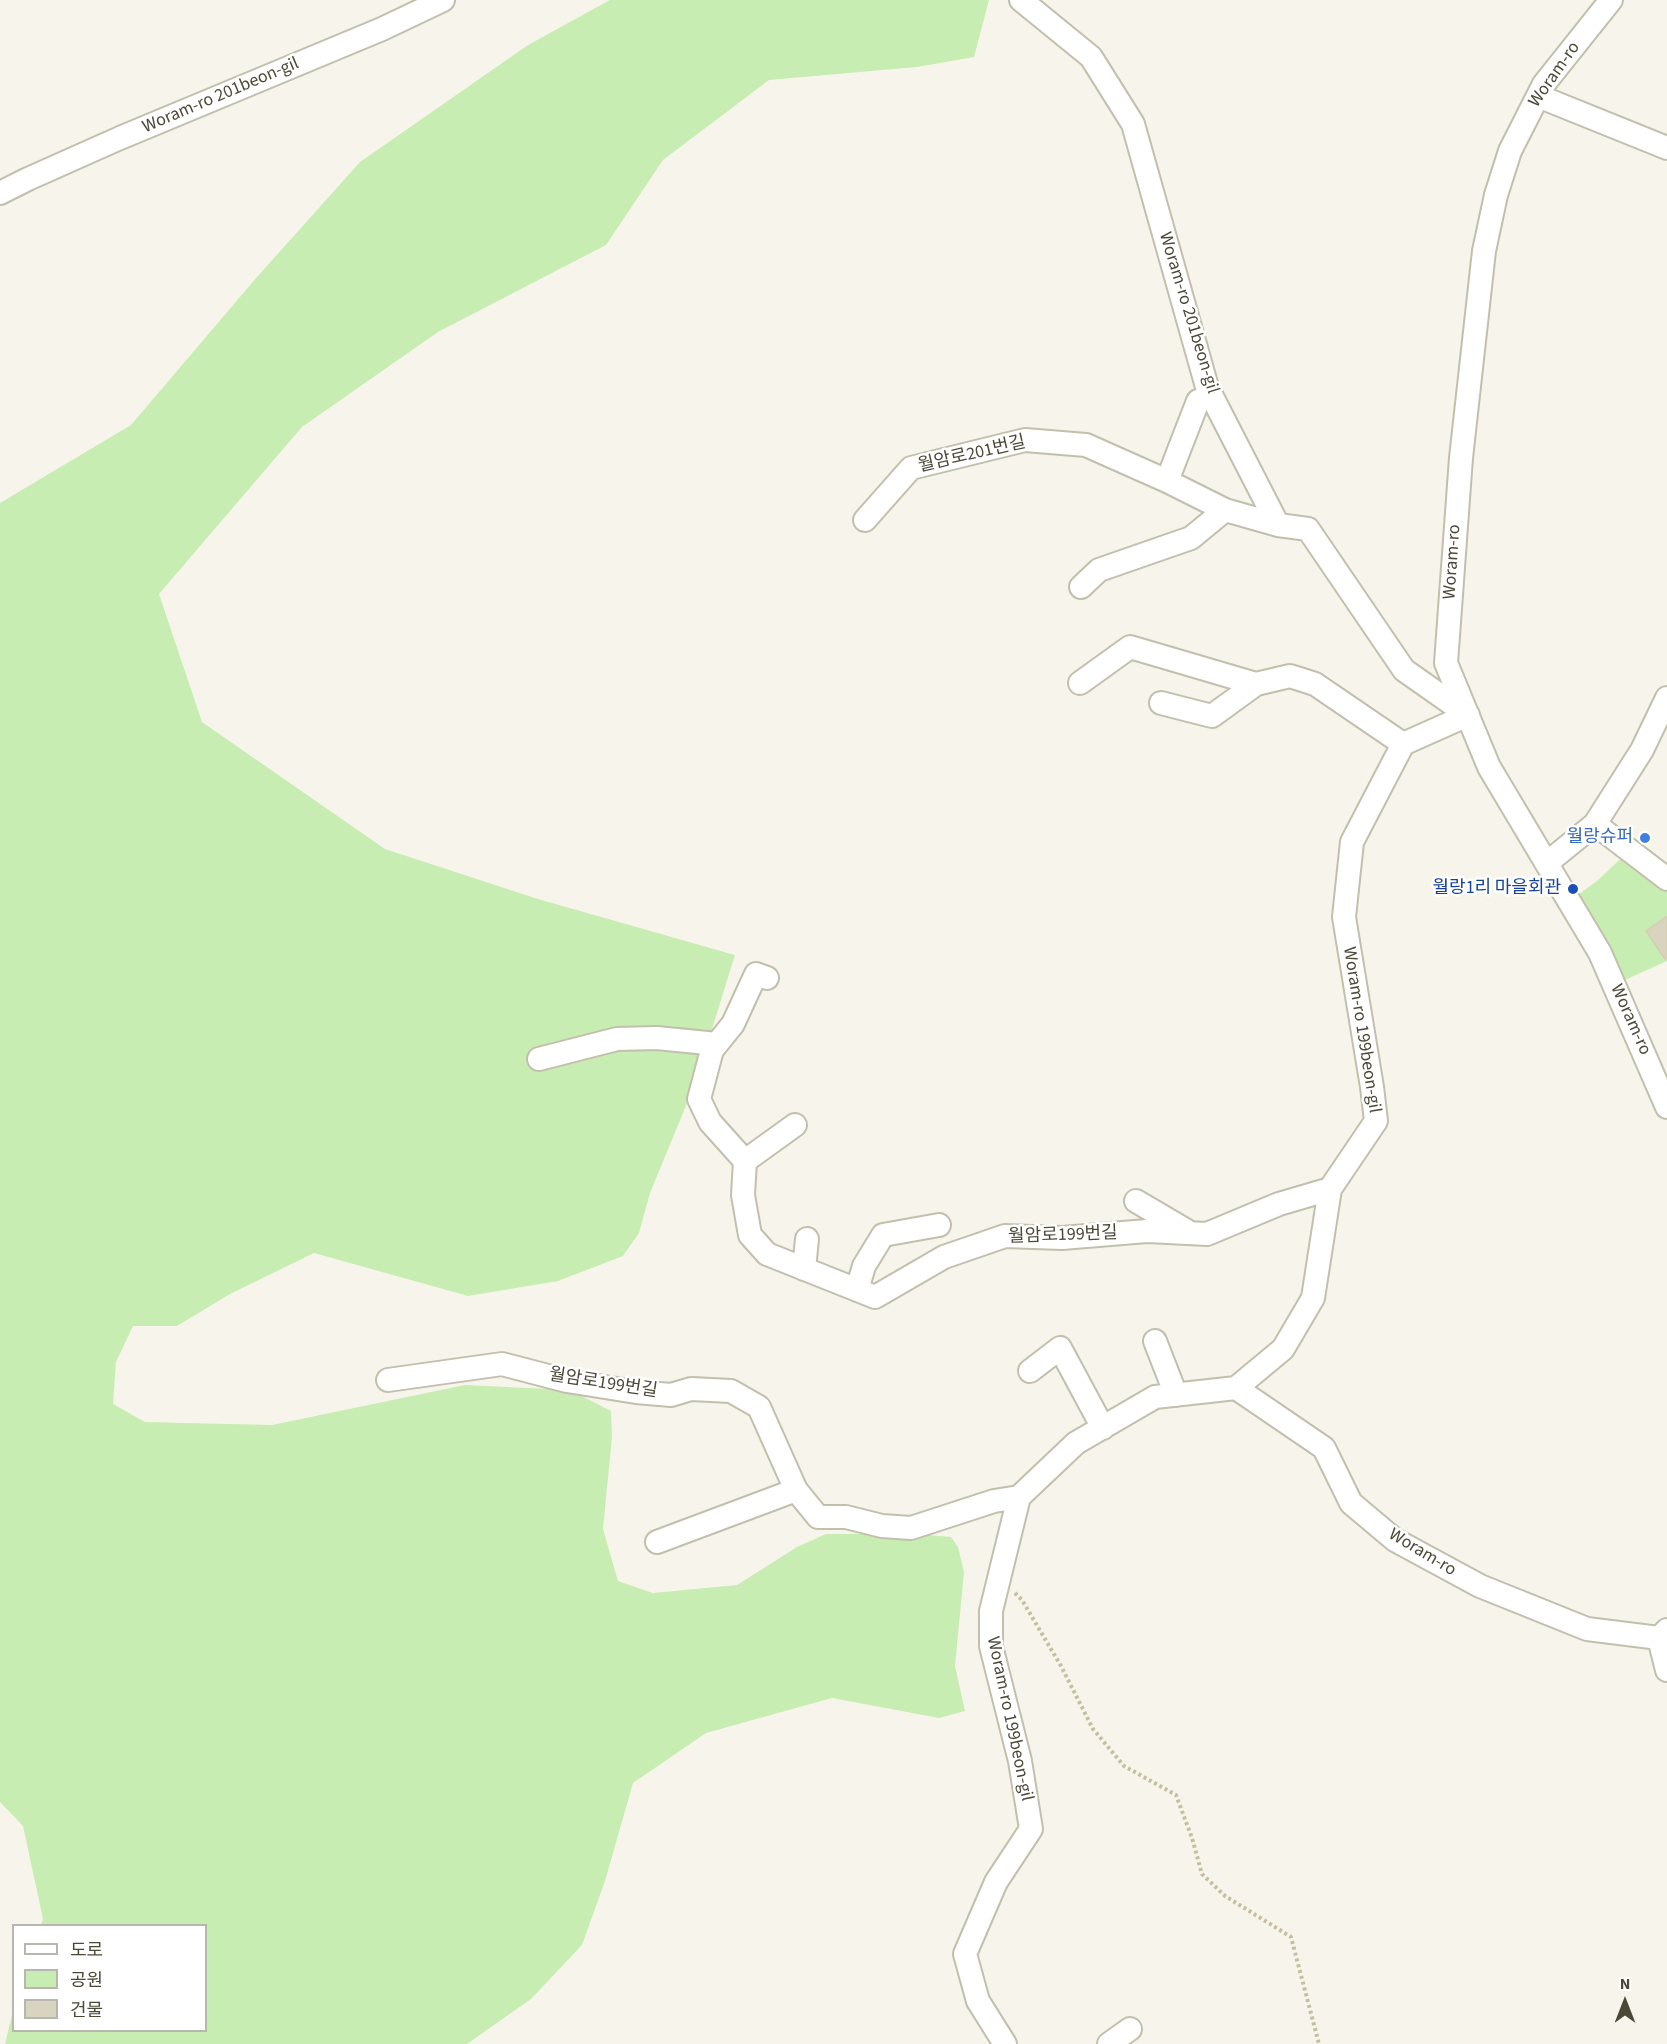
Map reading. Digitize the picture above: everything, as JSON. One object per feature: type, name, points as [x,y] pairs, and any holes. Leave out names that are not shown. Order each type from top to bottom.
[{"type":"street","name":"Woram-ro 201beon-gil","points":[[0,194],[120,138],[382,29],[443,0]]},
{"type":"street","name":"Woram-ro 201beon-gil","points":[[1021,0],[1091,57],[1133,124],[1208,387],[1278,525]]},
{"type":"street","name":"Woram-ro","points":[[1611,0],[1544,84],[1510,150],[1493,206],[1484,252],[1461,458],[1446,663],[1489,767],[1600,953],[1667,1107]]},
{"type":"street","points":[[1538,96],[1667,148]]},
{"type":"street","points":[[1167,481],[1198,401]]},
{"type":"street","name":"월암로201번길","points":[[865,520],[910,468],[1025,440],[1086,445],[1225,510],[1278,525]]},
{"type":"street","points":[[1081,587],[1099,570],[1191,538],[1225,510]]},
{"type":"street","points":[[1278,525],[1308,529],[1404,670],[1468,715]]},
{"type":"street","points":[[1080,683],[1130,647],[1256,684]]},
{"type":"street","points":[[1161,703],[1212,716],[1256,684],[1290,676],[1315,684],[1403,744],[1468,715]]},
{"type":"street","points":[[1547,863],[1595,824],[1642,750],[1667,698]]},
{"type":"street","name":"Woram-ro 199beon-gil","points":[[1236,1388],[1283,1349],[1313,1298],[1330,1189],[1376,1121],[1344,917],[1352,842],[1403,744]]},
{"type":"street","points":[[1595,824],[1667,879]]},
{"type":"street","points":[[767,978],[756,974],[733,1024],[712,1050],[699,1099],[710,1122],[745,1161],[795,1125]]},
{"type":"street","points":[[539,1059],[617,1039],[657,1038],[717,1044]]},
{"type":"street","name":"월암로199번길","points":[[745,1161],[743,1195],[750,1235],[766,1254],[874,1297],[944,1257],[1005,1236],[1062,1238],[1147,1232],[1208,1234],[1280,1204],[1330,1189]]},
{"type":"street","points":[[1136,1201],[1191,1233]]},
{"type":"street","points":[[856,1290],[864,1266],[883,1235],[939,1225]]},
{"type":"street","points":[[804,1269],[807,1239]]},
{"type":"street","points":[[1155,1341],[1176,1395]]},
{"type":"street","points":[[1030,1371],[1060,1348],[1103,1428]]},
{"type":"street","name":"월암로199번길","points":[[388,1380],[502,1364],[567,1381],[636,1392],[671,1395],[691,1389],[730,1391],[759,1407],[796,1490],[818,1517],[846,1517],[882,1526],[910,1528],[994,1501],[1019,1497]]},
{"type":"street","points":[[1019,1497],[1076,1443],[1155,1397],[1236,1388]]},
{"type":"street","name":"Woram-ro","points":[[1236,1388],[1324,1448],[1352,1503],[1395,1540],[1480,1586],[1587,1629],[1663,1634],[1667,1671]]},
{"type":"street","points":[[657,1542],[796,1490]]},
{"type":"street","name":"Woram-ro 199beon-gil","points":[[1005,2044],[978,2001],[965,1954],[996,1882],[1031,1829],[1020,1761],[991,1646],[991,1611],[1019,1497]]},
{"type":"street","points":[[1110,2044],[1130,2029]]},
{"type":"path","points":[[999,1579],[1022,1600],[1061,1666],[1093,1729],[1124,1766],[1176,1795],[1202,1874],[1226,1896],[1291,1936],[1319,2044]]},
{"type":"green space","points":[[610,0],[989,0],[974,57],[917,67],[769,80],[663,160],[606,245],[438,332],[302,427],[159,594],[202,722],[385,849],[538,899],[735,955],[695,1084],[650,1193],[639,1233],[623,1256],[558,1281],[468,1296],[314,1253],[230,1294],[177,1326],[133,1326],[116,1362],[113,1404],[145,1422],[272,1425],[465,1385],[570,1390],[611,1411],[612,1437],[603,1529],[618,1581],[653,1593],[737,1585],[797,1547],[826,1534],[916,1534],[951,1537],[958,1547],[964,1572],[955,1666],[965,1711],[939,1718],[832,1698],[706,1733],[633,1783],[605,1881],[582,1945],[531,1999],[467,2044],[5,2044],[12,2015],[12,2032],[207,2032],[207,1924],[41,1924],[43,1919],[23,1826],[0,1802],[0,503],[131,425],[257,277],[360,162],[528,45]]},
{"type":"green space","points":[[1630,850],[1667,879],[1667,961],[1614,985],[1570,901],[1598,880]]},
{"type":"building","points":[[1667,916],[1667,958],[1665,959],[1646,931]]},
{"type":"place","name":"월랑슈퍼","points":[[1645,838]]},
{"type":"place","name":"월랑1리 마을회관","points":[[1573,889]]}]
